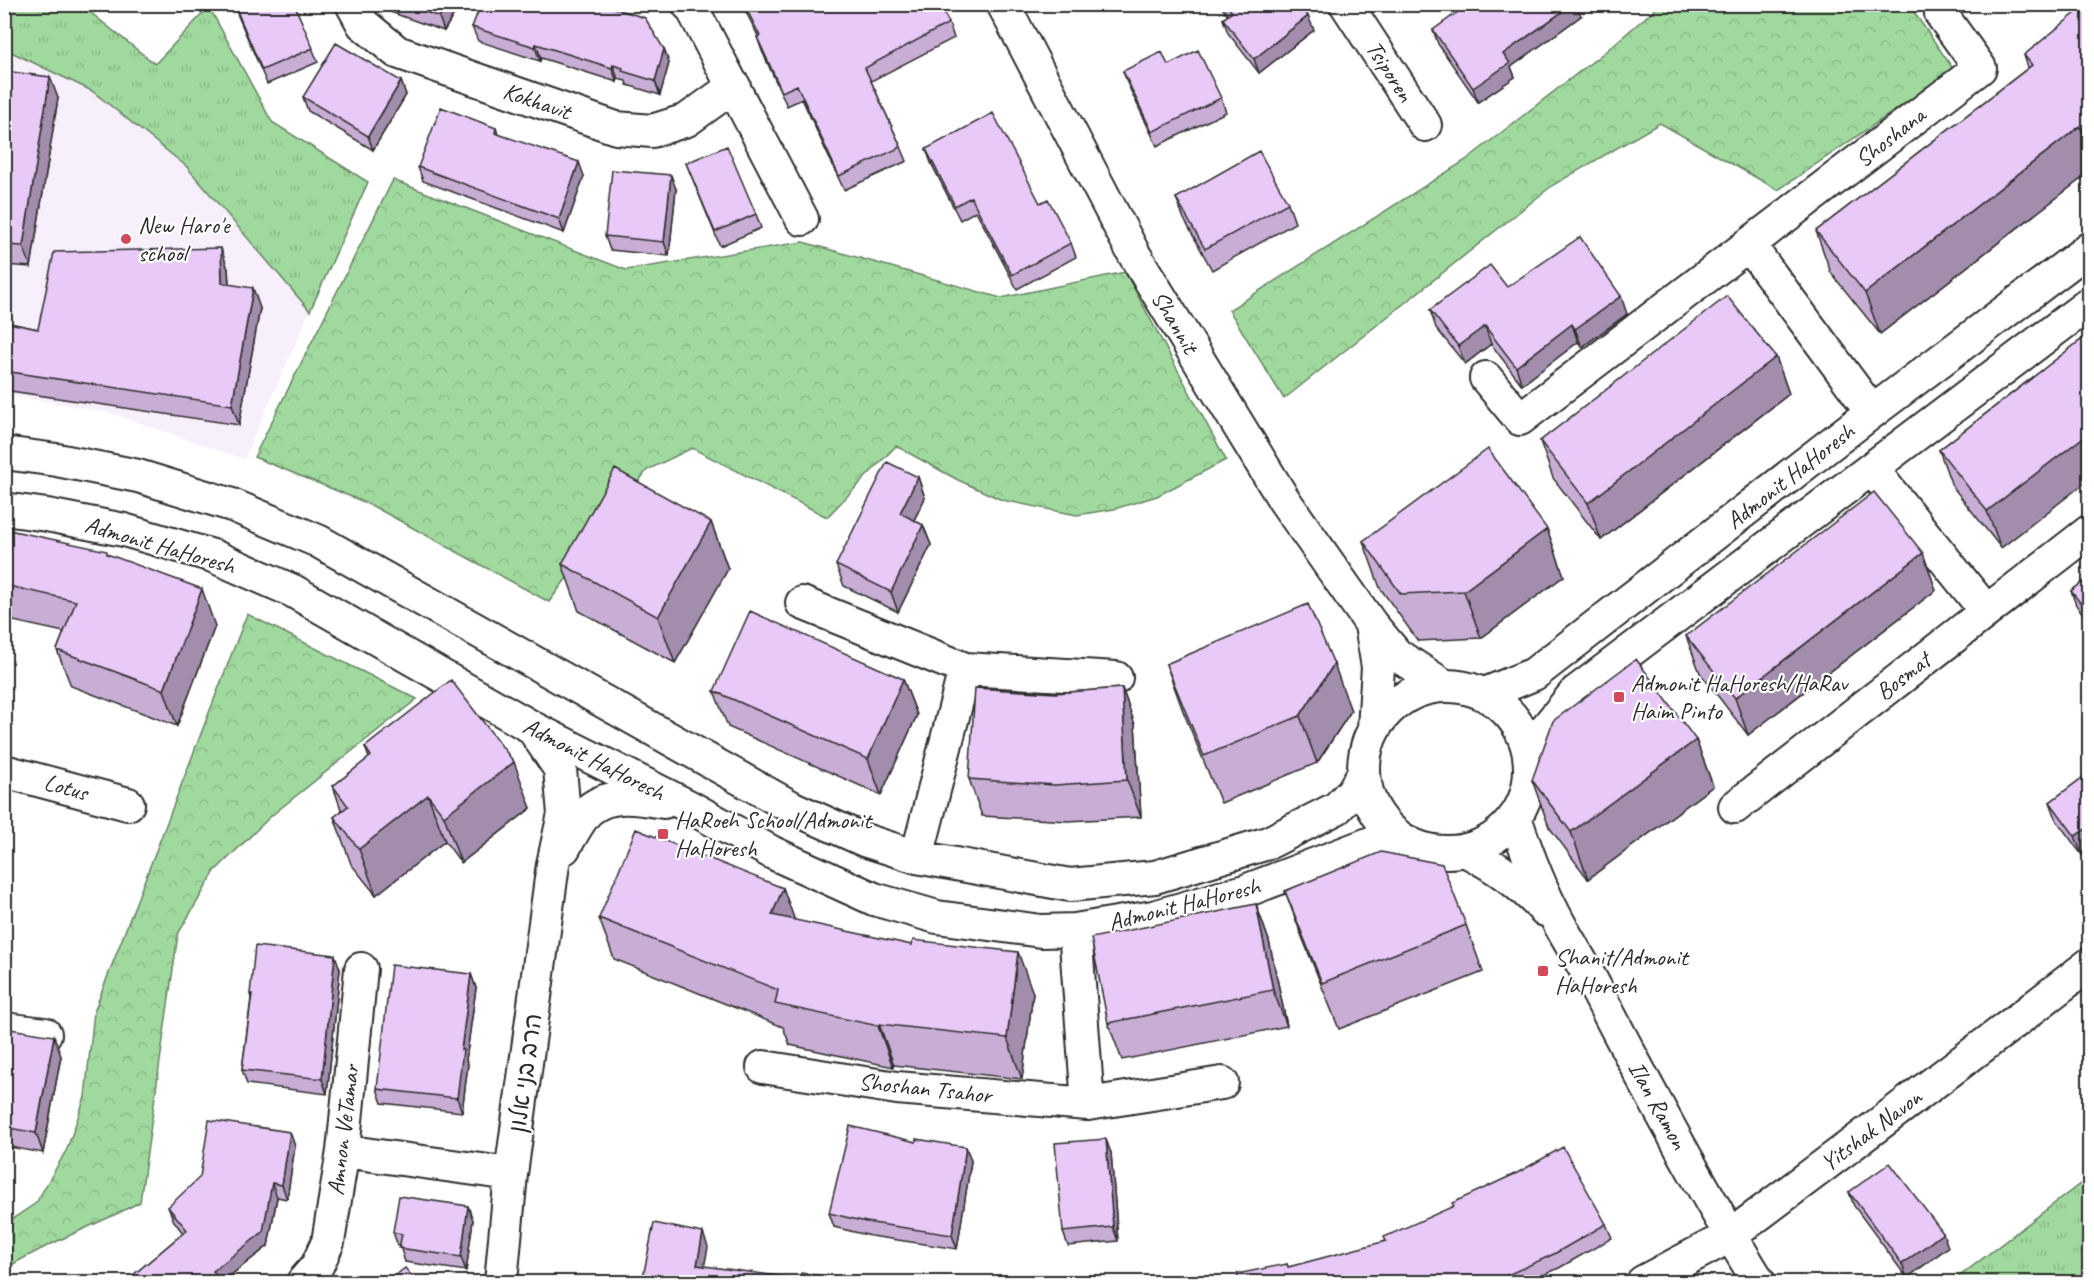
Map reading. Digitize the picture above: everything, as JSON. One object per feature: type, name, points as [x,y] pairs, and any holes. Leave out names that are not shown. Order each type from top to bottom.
[{"type":"street","name":"Kokhavit","points":[[351,4],[363,24],[397,52],[616,128],[652,131],[687,120],[734,86]]},
{"type":"street","points":[[688,4],[734,86],[802,219]]},
{"type":"street","name":"Shannit","points":[[1003,4],[1134,254],[1284,500],[1371,624],[1397,655],[1443,685]]},
{"type":"street","name":"Tsiporen","points":[[1357,9],[1425,126]]},
{"type":"street","name":"Shoshana","points":[[1486,378],[1520,419],[1980,68],[1941,15]]},
{"type":"street","points":[[1749,245],[1872,412]]},
{"type":"street","name":"Admonit HaHoresh","points":[[1485,694],[1534,674],[1872,412],[2090,248]]},
{"type":"street","name":"Admonit HaHoresh","points":[[1529,749],[1576,692],[2090,303]]},
{"type":"street","name":"Admonit HaHoresh","points":[[4,453],[57,460],[138,476],[232,505],[318,541],[793,808],[864,840],[917,857],[1070,885],[1155,878],[1268,843],[1337,808],[1353,791],[1362,776]]},
{"type":"street","points":[[1872,468],[1986,611]]},
{"type":"street","name":"Admonit HaHoresh","points":[[4,509],[124,530],[213,556],[293,591],[533,728],[688,806],[773,853],[874,899],[937,917],[1041,931],[1075,930],[1154,917],[1245,891],[1379,840],[1406,842]]},
{"type":"street","name":"Bosmat","points":[[1735,807],[2090,531]]},
{"type":"street","points":[[802,603],[965,669],[1116,678]]},
{"type":"street","name":"Shannit","points":[[1371,624],[1378,667],[1374,728]]},
{"type":"street","points":[[917,857],[965,669]]},
{"type":"street","points":[[1443,685],[1472,689],[1485,694],[1498,702],[1513,718],[1529,749],[1530,777],[1527,791],[1515,817],[1493,838],[1465,850],[1434,851],[1406,842],[1385,826],[1368,798],[1362,776],[1364,753],[1374,728],[1383,715],[1405,696],[1431,686],[1443,685]]},
{"type":"street","name":"הרב בני אלון","points":[[501,1282],[511,1174],[553,864],[564,814],[560,769],[533,728]]},
{"type":"street","name":"Lotus","points":[[4,771],[128,804]]},
{"type":"street","name":"הרב בני אלון","points":[[553,864],[589,809],[610,799],[637,797],[688,806]]},
{"type":"street","name":"Ilan Ramon","points":[[1515,817],[1528,856],[1560,925],[1579,956],[1619,1034],[1730,1236],[1759,1282]]},
{"type":"street","name":"Ilan Ramon","points":[[1465,850],[1498,868],[1523,888],[1560,925]]},
{"type":"street","points":[[1075,930],[1088,1104]]},
{"type":"street","name":"Yitshak Navon","points":[[1643,1282],[1730,1236],[2006,1029],[2090,963]]},
{"type":"street","name":"Amnon VeTamar","points":[[303,1282],[317,1266],[328,1242],[343,1151],[361,969]]},
{"type":"street","points":[[4,1029],[45,1034]]},
{"type":"street","name":"Shoshan Tsahor","points":[[763,1067],[897,1088],[1088,1104],[1222,1083]]},
{"type":"street","points":[[343,1151],[511,1174]]},
{"type":"shaded area","name":"New Haro'e school","points":[[4,49],[92,91],[186,166],[310,311],[244,459],[111,413],[5,394]]},
{"type":"green space","points":[[4,5],[81,5],[155,64],[209,7],[272,122],[368,182],[310,311],[186,166],[92,91],[5,49]]},
{"type":"green space","points":[[1660,5],[1909,5],[1954,70],[1778,190],[1660,123],[1553,185],[1284,399],[1229,310],[1466,160],[1606,51]]},
{"type":"green space","points":[[393,180],[626,270],[803,242],[1001,298],[1125,272],[1226,460],[1157,496],[1114,509],[1077,515],[1002,500],[958,480],[896,446],[827,517],[692,448],[647,470],[549,602],[369,504],[254,457]]},
{"type":"green space","points":[[247,614],[417,699],[271,816],[215,871],[178,934],[140,1202],[5,1269],[5,1224],[36,1203],[67,1149],[85,1097],[94,1012]]},
{"type":"green space","points":[[2089,1177],[2089,1282],[1952,1282]]},
{"type":"building","points":[[234,4],[294,4],[313,48],[262,70]]},
{"type":"building","points":[[404,4],[447,4],[439,17]]},
{"type":"building","points":[[481,4],[601,4],[645,18],[664,49],[655,81],[622,71],[623,68],[613,65],[612,68],[472,27]]},
{"type":"building","points":[[744,4],[939,4],[949,23],[865,68],[901,147],[839,176],[797,85],[782,92],[757,37],[760,36]]},
{"type":"building","points":[[1226,4],[1300,4],[1308,16],[1254,59],[1223,19],[1232,12]]},
{"type":"building","points":[[1469,4],[1573,4],[1503,54],[1510,63],[1473,88],[1433,30]]},
{"type":"building","points":[[2087,4],[2090,4],[2090,130],[2085,133],[2080,126],[1865,293],[1816,231],[2032,65],[2024,55]]},
{"type":"building","points":[[336,43],[401,81],[368,136],[303,97]]},
{"type":"building","points":[[1198,50],[1221,98],[1152,132],[1123,71],[1162,52],[1168,65]]},
{"type":"building","points":[[4,71],[50,77],[23,246],[4,245]]},
{"type":"building","points":[[441,107],[496,128],[495,133],[579,162],[559,219],[418,167]]},
{"type":"building","points":[[993,113],[1040,203],[1048,199],[1071,243],[1012,275],[971,197],[955,206],[926,149]]},
{"type":"building","points":[[727,146],[756,214],[715,232],[686,163]]},
{"type":"building","points":[[1259,151],[1288,203],[1205,249],[1176,198]]},
{"type":"building","points":[[612,170],[671,175],[664,242],[605,236]]},
{"type":"building","points":[[1580,237],[1621,296],[1575,329],[1572,324],[1516,367],[1485,326],[1458,346],[1430,310],[1490,265],[1507,287]]},
{"type":"building","points":[[221,248],[222,283],[253,288],[232,405],[4,371],[4,322],[38,329],[54,252]]},
{"type":"building","points":[[1727,296],[1776,357],[1588,503],[1540,441]]},
{"type":"building","points":[[2090,333],[2090,432],[1987,511],[1939,450]]},
{"type":"building","points":[[1488,449],[1547,529],[1464,591],[1401,594],[1363,541]]},
{"type":"building","points":[[887,462],[918,477],[900,513],[923,525],[891,592],[836,565]]},
{"type":"building","points":[[615,469],[711,522],[658,617],[562,564]]},
{"type":"building","points":[[1874,492],[1923,553],[1735,698],[1686,636]]},
{"type":"building","points":[[4,529],[107,551],[107,554],[202,589],[164,690],[57,650],[76,601],[4,585]]},
{"type":"building","points":[[2090,577],[2090,615],[2071,591]]},
{"type":"building","points":[[1308,604],[1334,664],[1300,716],[1204,756],[1166,664]]},
{"type":"building","points":[[750,611],[903,679],[868,759],[714,691]]},
{"type":"building","points":[[1636,659],[1696,740],[1571,832],[1532,780],[1553,721]]},
{"type":"building","points":[[451,680],[514,762],[444,816],[428,795],[359,849],[334,817],[348,806],[333,786],[371,756],[365,747]]},
{"type":"building","points":[[975,688],[1055,693],[1122,688],[1127,780],[1055,785],[969,779]]},
{"type":"building","points":[[2090,772],[2090,826],[2075,836],[2050,802]]},
{"type":"building","points":[[636,829],[783,888],[772,915],[912,945],[913,940],[1018,952],[1007,1038],[879,1024],[878,1026],[775,1004],[778,990],[599,918]]},
{"type":"building","points":[[1381,852],[1442,864],[1466,925],[1322,983],[1285,891]]},
{"type":"building","points":[[1256,904],[1273,990],[1108,1023],[1091,938]]},
{"type":"building","points":[[255,946],[335,955],[322,1079],[242,1070],[252,994],[250,994]]},
{"type":"building","points":[[391,965],[471,974],[457,1098],[377,1089]]},
{"type":"building","points":[[4,1028],[54,1036],[36,1133],[4,1127]]},
{"type":"building","points":[[209,1120],[290,1132],[282,1185],[272,1183],[263,1232],[213,1271],[222,1282],[137,1282],[132,1276],[187,1230],[168,1207],[200,1177]]},
{"type":"building","points":[[850,1126],[916,1142],[916,1139],[966,1147],[952,1235],[866,1222],[829,1213]]},
{"type":"building","points":[[1106,1139],[1113,1227],[1063,1232],[1055,1143]]},
{"type":"building","points":[[1563,1147],[1606,1224],[1554,1254],[1492,1282],[1239,1282],[1237,1274],[1287,1264],[1288,1267],[1386,1241],[1384,1237],[1454,1206],[1452,1203],[1519,1172]]},
{"type":"building","points":[[1890,1163],[1943,1233],[1902,1264],[1849,1192]]},
{"type":"building","points":[[399,1196],[468,1206],[461,1257],[399,1248],[402,1234],[393,1232]]},
{"type":"building","points":[[654,1223],[703,1233],[697,1265],[800,1279],[801,1273],[873,1282],[642,1282]]},
{"type":"building","points":[[405,1268],[417,1282],[387,1282]]},
{"type":"place","name":"New Haro'e school","points":[[126,239]]},
{"type":"place","name":"Admonit HaHoresh/HaRav Haim Pinto","points":[[1619,697]]},
{"type":"place","name":"HaRoeh School/Admonit HaHoresh","points":[[663,834]]},
{"type":"place","name":"Shanit/Admonit HaHoresh","points":[[1543,971]]}]
